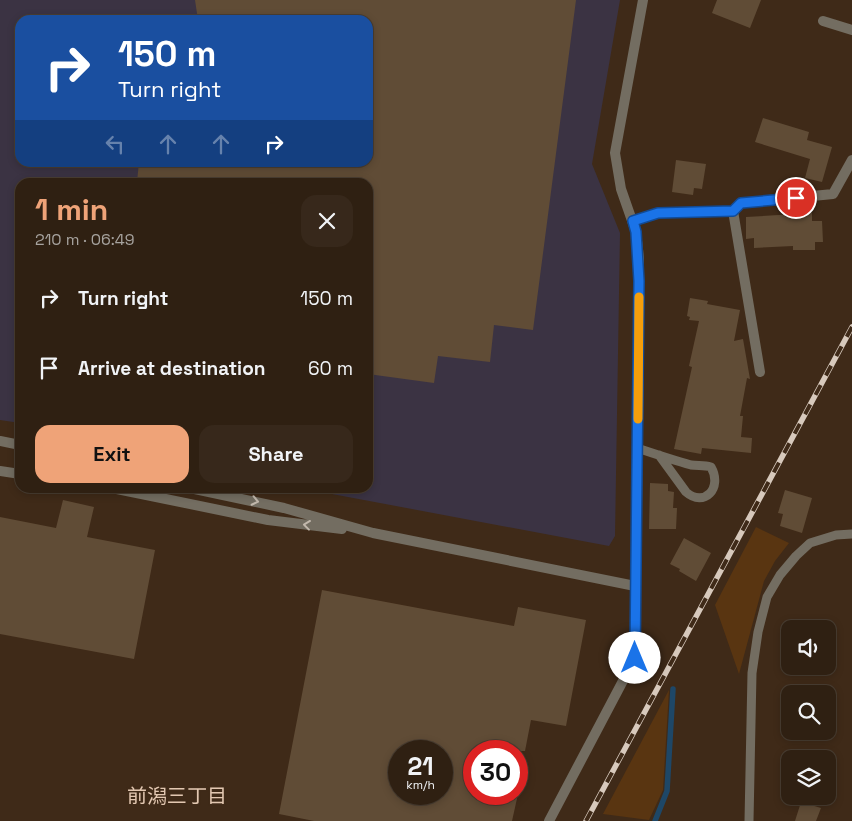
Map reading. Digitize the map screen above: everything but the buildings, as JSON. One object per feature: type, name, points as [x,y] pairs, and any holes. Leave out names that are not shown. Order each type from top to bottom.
[{"type":"street","points":[[549,821],[635,658],[639,258],[636,232],[621,189],[615,153],[643,0]]},
{"type":"street","points":[[823,21],[852,30]]},
{"type":"street","points":[[760,372],[733,211],[741,203],[833,194],[852,160]]},
{"type":"street","points":[[0,441],[15,444]]},
{"type":"street","points":[[0,471],[15,473]]},
{"type":"street","points":[[136,493],[268,520],[373,533]]},
{"type":"street","points":[[214,493],[284,508],[373,533],[635,586]]},
{"type":"lane","points":[[633,221],[658,213],[733,211]]},
{"type":"lane","points":[[637,448],[694,466],[704,465],[711,467],[715,473],[716,483],[714,490],[707,496],[699,498],[691,496],[659,455]]},
{"type":"lane","points":[[749,821],[752,673],[758,632],[766,597],[780,575],[810,543],[836,535],[852,534]]},
{"type":"shaded area","points":[[0,0],[620,0],[592,164],[620,233],[615,536],[609,546],[327,493],[373,493],[373,178],[15,178],[15,422],[0,420]]},
{"type":"shaded area","points":[[756,527],[789,543],[775,561],[764,581],[739,674],[715,605]]},
{"type":"shaded area","points":[[669,690],[663,790],[649,820],[603,814]]},
{"type":"waterway","points":[[655,821],[667,791],[673,689]]},
{"type":"railway","points":[[586,821],[852,327]]},
{"type":"slow traffic","points":[[638,419],[639,297]]},
{"type":"district","name":"前潟三丁目","points":[[177,796]]},
{"type":"route","points":[[635,658],[639,258],[633,221],[658,213],[733,211],[741,203],[796,198]]}]
